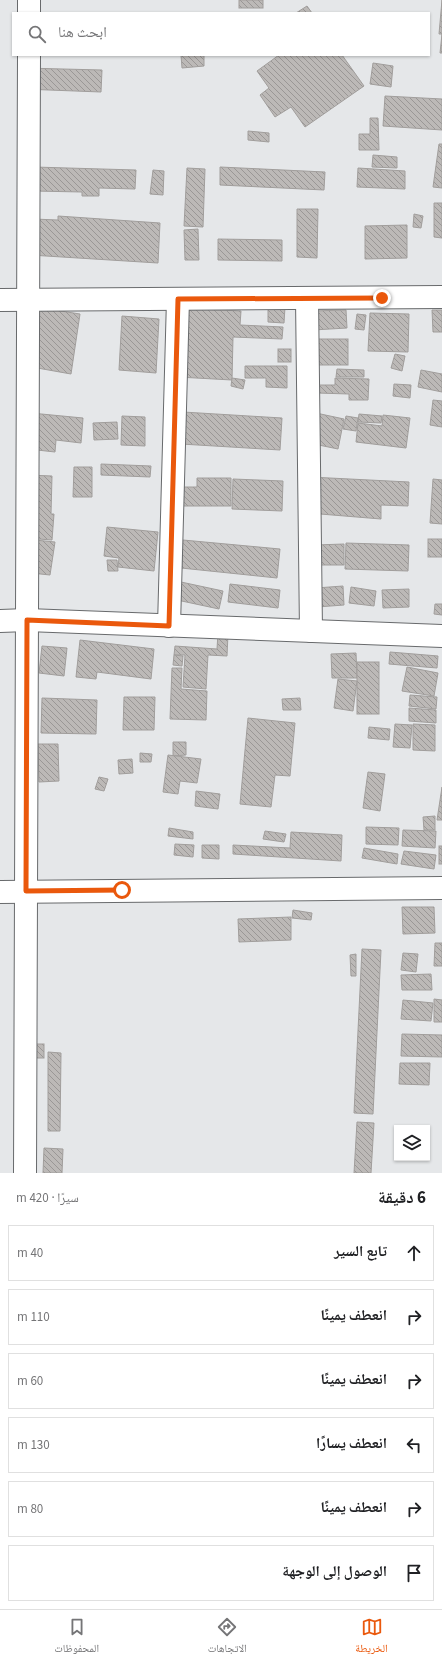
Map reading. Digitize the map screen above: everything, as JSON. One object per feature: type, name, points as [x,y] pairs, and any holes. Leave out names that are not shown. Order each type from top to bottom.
[{"type":"street","points":[[29,0],[29,12]]},
{"type":"street","points":[[25,1173],[29,56]]},
{"type":"street","points":[[0,300],[442,297]]},
{"type":"street","points":[[307,298],[311,631]]},
{"type":"street","points":[[169,626],[178,299]]},
{"type":"street","points":[[0,621],[27,620],[442,636]]},
{"type":"street","points":[[0,892],[442,888]]},
{"type":"building","points":[[239,0],[263,0],[263,8],[239,8]]},
{"type":"building","points":[[442,0],[442,34],[439,34]]},
{"type":"building","points":[[307,6],[311,12],[298,12]]},
{"type":"building","points":[[442,34],[442,53],[440,53]]},
{"type":"building","points":[[181,56],[204,56],[204,66],[182,68]]},
{"type":"building","points":[[278,56],[343,56],[364,86],[305,127],[291,107],[275,117],[260,95],[269,88],[257,71]]},
{"type":"building","points":[[373,63],[393,66],[391,87],[370,84]]},
{"type":"building","points":[[24,68],[102,70],[101,92],[23,89]]},
{"type":"building","points":[[385,96],[442,99],[442,130],[383,126]]},
{"type":"building","points":[[370,118],[378,118],[379,150],[359,150],[359,134],[370,134]]},
{"type":"building","points":[[248,131],[269,133],[269,142],[248,140]]},
{"type":"building","points":[[439,144],[442,144],[442,188],[433,187]]},
{"type":"building","points":[[373,155],[397,157],[397,168],[372,167]]},
{"type":"building","points":[[34,167],[136,170],[135,189],[99,188],[99,196],[82,196],[82,192],[33,191]]},
{"type":"building","points":[[220,167],[325,172],[324,190],[220,185]]},
{"type":"building","points":[[187,168],[205,169],[203,227],[184,226]]},
{"type":"building","points":[[358,168],[405,171],[405,189],[357,187]]},
{"type":"building","points":[[153,170],[164,171],[163,195],[150,194]]},
{"type":"building","points":[[434,203],[442,203],[442,238],[434,237]]},
{"type":"building","points":[[297,209],[318,209],[317,258],[297,257]]},
{"type":"building","points":[[414,214],[423,216],[421,228],[413,227]]},
{"type":"building","points":[[58,216],[160,223],[158,263],[30,255],[33,219],[58,220]]},
{"type":"building","points":[[407,225],[407,258],[365,259],[365,226]]},
{"type":"building","points":[[198,229],[199,260],[185,260],[184,230]]},
{"type":"building","points":[[218,239],[282,240],[282,261],[218,260]]},
{"type":"building","points":[[268,306],[285,307],[284,323],[268,322]]},
{"type":"building","points":[[35,307],[80,314],[71,374],[26,366]]},
{"type":"building","points":[[181,308],[241,311],[240,325],[283,327],[282,339],[233,337],[232,380],[178,377]]},
{"type":"building","points":[[346,310],[347,328],[313,330],[312,311]]},
{"type":"building","points":[[432,310],[442,310],[442,332],[433,332]]},
{"type":"building","points":[[370,313],[409,314],[408,352],[368,351]]},
{"type":"building","points":[[357,314],[366,315],[364,330],[355,329]]},
{"type":"building","points":[[122,316],[159,319],[156,373],[119,370]]},
{"type":"building","points":[[314,339],[348,339],[348,365],[314,365]]},
{"type":"building","points":[[278,349],[291,349],[291,362],[278,362]]},
{"type":"building","points":[[395,354],[405,356],[402,371],[391,368]]},
{"type":"building","points":[[245,366],[287,366],[287,388],[266,387],[266,378],[245,378]]},
{"type":"building","points":[[337,369],[364,370],[364,377],[336,377]]},
{"type":"building","points":[[421,370],[442,374],[442,392],[418,387]]},
{"type":"building","points":[[232,378],[245,380],[243,389],[231,386]]},
{"type":"building","points":[[335,378],[369,379],[368,400],[349,400],[349,394],[317,393],[317,385],[335,385]]},
{"type":"building","points":[[394,384],[411,385],[410,398],[393,396]]},
{"type":"building","points":[[433,400],[442,401],[442,427],[430,425]]},
{"type":"building","points":[[183,412],[282,418],[280,450],[181,444]]},
{"type":"building","points":[[31,413],[83,418],[81,443],[56,440],[55,452],[28,449]]},
{"type":"building","points":[[316,413],[344,419],[338,449],[309,443]]},
{"type":"building","points":[[359,414],[382,416],[381,423],[358,422]]},
{"type":"building","points":[[383,415],[410,418],[406,448],[356,442],[358,423],[382,426]]},
{"type":"building","points":[[122,416],[145,417],[145,446],[121,445]]},
{"type":"building","points":[[346,416],[358,418],[356,431],[343,429]]},
{"type":"building","points":[[117,422],[118,439],[94,440],[93,423]]},
{"type":"building","points":[[101,464],[151,466],[150,477],[101,475]]},
{"type":"building","points":[[74,467],[92,467],[92,497],[73,497]]},
{"type":"building","points":[[28,475],[52,476],[51,514],[54,514],[52,540],[25,538]]},
{"type":"building","points":[[310,477],[409,482],[408,506],[381,505],[381,519],[308,513]]},
{"type":"building","points":[[197,478],[231,478],[231,506],[182,506],[182,487],[197,487]]},
{"type":"building","points":[[233,479],[283,481],[282,511],[232,509]]},
{"type":"building","points":[[433,479],[442,480],[442,524],[430,523]]},
{"type":"building","points":[[107,527],[158,532],[154,571],[118,567],[119,558],[104,556]]},
{"type":"building","points":[[428,539],[442,539],[442,557],[428,557]]},
{"type":"building","points":[[35,540],[55,542],[50,575],[31,573]]},
{"type":"building","points":[[183,540],[280,549],[277,578],[181,568]]},
{"type":"building","points":[[346,543],[409,545],[408,571],[345,569]]},
{"type":"building","points":[[344,544],[344,565],[316,565],[315,545]]},
{"type":"building","points":[[107,560],[117,560],[118,571],[108,571]]},
{"type":"building","points":[[181,582],[223,591],[219,609],[177,600]]},
{"type":"building","points":[[230,584],[280,590],[278,608],[228,602]]},
{"type":"building","points":[[343,586],[344,605],[317,607],[316,588]]},
{"type":"building","points":[[351,587],[376,591],[374,606],[349,603]]},
{"type":"building","points":[[409,589],[409,607],[383,608],[382,590]]},
{"type":"building","points":[[435,604],[442,604],[442,615],[434,614]]},
{"type":"building","points":[[218,633],[228,634],[227,656],[208,655],[206,689],[183,687],[185,655],[174,655],[175,646],[217,649]]},
{"type":"building","points":[[80,640],[154,649],[151,679],[97,672],[96,679],[76,677]]},
{"type":"building","points":[[42,646],[67,648],[64,676],[39,673]]},
{"type":"building","points":[[390,652],[438,656],[437,668],[389,664]]},
{"type":"building","points":[[356,653],[357,678],[332,678],[331,654]]},
{"type":"building","points":[[174,655],[183,656],[182,666],[173,665]]},
{"type":"building","points":[[357,662],[379,662],[379,714],[357,714]]},
{"type":"building","points":[[407,667],[438,673],[434,696],[402,691]]},
{"type":"building","points":[[172,668],[182,668],[181,689],[207,691],[206,720],[170,719]]},
{"type":"building","points":[[338,679],[357,681],[353,711],[334,708]]},
{"type":"building","points":[[410,695],[437,697],[436,709],[409,706]]},
{"type":"building","points":[[124,697],[155,697],[154,730],[123,730]]},
{"type":"building","points":[[42,698],[97,700],[96,734],[41,733]]},
{"type":"building","points":[[300,698],[301,710],[283,710],[282,699]]},
{"type":"building","points":[[409,708],[436,710],[436,723],[409,721]]},
{"type":"building","points":[[248,718],[295,723],[290,776],[275,775],[271,807],[240,804]]},
{"type":"building","points":[[395,724],[412,725],[410,748],[393,747]]},
{"type":"building","points":[[413,724],[435,725],[435,751],[413,750]]},
{"type":"building","points":[[369,727],[390,729],[389,740],[368,738]]},
{"type":"building","points":[[173,742],[186,742],[186,755],[173,756]]},
{"type":"building","points":[[38,744],[58,744],[59,781],[39,782]]},
{"type":"building","points":[[140,753],[152,754],[151,762],[140,762]]},
{"type":"building","points":[[168,755],[201,759],[197,783],[180,781],[178,794],[163,792]]},
{"type":"building","points":[[132,759],[133,773],[119,774],[118,760]]},
{"type":"building","points":[[368,772],[385,774],[380,811],[363,808]]},
{"type":"building","points":[[99,777],[108,779],[104,791],[95,789]]},
{"type":"building","points":[[442,787],[442,820],[437,820]]},
{"type":"building","points":[[196,791],[220,794],[218,809],[195,806]]},
{"type":"building","points":[[435,816],[435,830],[424,830],[423,817]]},
{"type":"building","points":[[366,827],[399,828],[398,845],[366,844]]},
{"type":"building","points":[[169,828],[193,832],[193,839],[168,836]]},
{"type":"building","points":[[403,830],[436,831],[435,848],[402,846]]},
{"type":"building","points":[[265,831],[286,834],[284,842],[263,839]]},
{"type":"building","points":[[291,832],[342,835],[341,861],[233,854],[233,845],[290,848]]},
{"type":"building","points":[[175,844],[194,845],[193,857],[174,855]]},
{"type":"building","points":[[202,845],[219,845],[219,859],[202,858]]},
{"type":"building","points":[[439,846],[442,846],[442,864],[439,864]]},
{"type":"building","points":[[364,848],[398,854],[397,864],[362,858]]},
{"type":"building","points":[[404,851],[436,855],[434,869],[401,864]]},
{"type":"building","points":[[402,907],[434,907],[435,933],[403,934]]},
{"type":"building","points":[[293,910],[312,913],[311,920],[292,918]]},
{"type":"building","points":[[291,917],[291,940],[239,942],[238,919]]},
{"type":"building","points":[[435,943],[442,943],[442,966],[434,966]]},
{"type":"building","points":[[362,949],[381,950],[373,1114],[354,1113]]},
{"type":"building","points":[[403,953],[418,954],[416,972],[401,970]]},
{"type":"building","points":[[356,954],[356,976],[351,976],[350,955]]},
{"type":"building","points":[[431,974],[432,990],[402,990],[401,975]]},
{"type":"building","points":[[434,999],[442,1000],[442,1022],[434,1022]]},
{"type":"building","points":[[403,1000],[433,1003],[431,1021],[401,1019]]},
{"type":"building","points":[[402,1034],[442,1035],[442,1057],[401,1056]]},
{"type":"building","points":[[34,1044],[44,1044],[44,1058],[34,1058]]},
{"type":"building","points":[[48,1052],[61,1053],[60,1131],[48,1131]]},
{"type":"building","points":[[400,1063],[430,1063],[429,1085],[399,1084]]},
{"type":"building","points":[[357,1122],[374,1123],[371,1173],[354,1173]]},
{"type":"building","points":[[44,1148],[63,1149],[62,1173],[43,1173]]},
{"type":"route","points":[[122,890],[26,891],[27,620],[169,626],[178,299],[382,298]]}]
